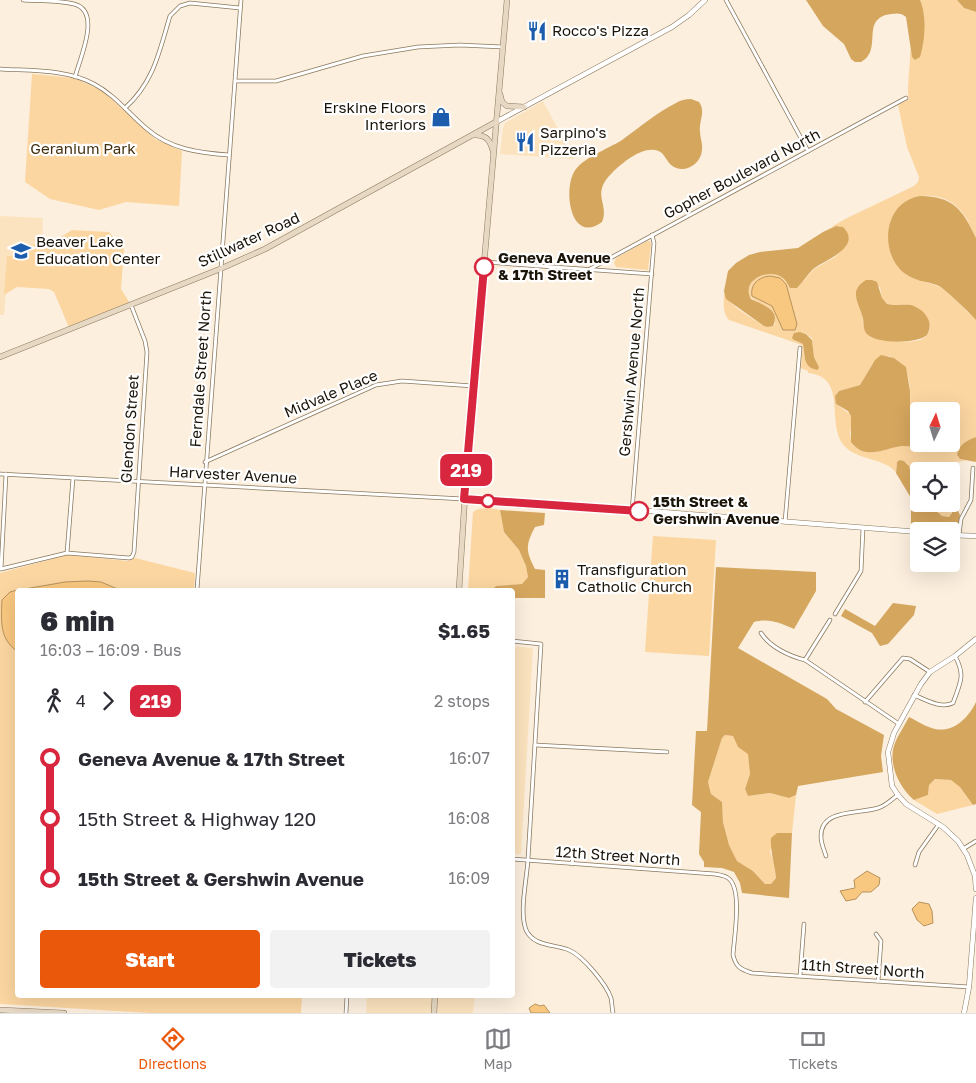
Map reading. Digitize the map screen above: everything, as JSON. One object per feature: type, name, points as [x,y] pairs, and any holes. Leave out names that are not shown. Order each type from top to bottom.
[{"type":"main road","points":[[459,588],[464,499],[507,0]]},
{"type":"main road","points":[[499,91],[502,101],[506,106],[524,107]]},
{"type":"main road","name":"Stillwater Road","points":[[0,357],[220,270],[290,236],[496,122]]},
{"type":"main road","points":[[472,135],[488,138],[494,156]]},
{"type":"main road","points":[[434,1013],[435,998]]},
{"type":"main road","points":[[0,1010],[64,1013]]},
{"type":"street","points":[[23,0],[72,4],[84,10],[89,22],[75,76]]},
{"type":"street","name":"Ferndale Street North","points":[[197,588],[205,462],[241,0]]},
{"type":"street","points":[[496,122],[674,25],[691,14],[705,0]]},
{"type":"street","points":[[726,0],[808,151]]},
{"type":"street","points":[[125,108],[139,94],[150,76],[170,16],[176,8],[190,4],[240,8]]},
{"type":"street","points":[[235,81],[276,81],[355,58],[418,47],[460,45],[503,47]]},
{"type":"street","points":[[0,69],[75,76],[103,90],[148,130],[167,142],[195,152],[229,156]]},
{"type":"street","name":"Gopher Boulevard North","points":[[590,269],[906,98]]},
{"type":"street","name":"Gershwin Avenue North","points":[[632,511],[652,274],[654,243],[652,235]]},
{"type":"street","points":[[484,262],[652,274]]},
{"type":"street","name":"Glendon Street","points":[[67,553],[128,558],[134,552],[137,481],[147,352],[145,341],[131,305]]},
{"type":"street","points":[[785,522],[800,348]]},
{"type":"street","name":"Midvale Place","points":[[205,462],[376,385],[402,381],[474,386]]},
{"type":"street","points":[[960,527],[961,519],[970,501],[973,468]]},
{"type":"street","name":"Harvester Avenue","points":[[0,474],[464,499]]},
{"type":"street","points":[[6,474],[1,570],[67,553],[73,478]]},
{"type":"street","points":[[464,499],[910,531]]},
{"type":"street","points":[[835,614],[861,571],[863,528]]},
{"type":"street","points":[[960,535],[976,536]]},
{"type":"street","points":[[805,660],[830,620]]},
{"type":"street","points":[[761,633],[770,643],[794,658],[805,660],[837,680],[865,702],[899,724]]},
{"type":"street","points":[[976,639],[955,656],[930,672],[914,696],[894,733],[888,752],[892,786],[906,804],[939,824],[958,841],[974,876],[976,889]]},
{"type":"street","points":[[515,641],[540,644],[524,923],[527,933],[533,939],[569,950],[582,958],[606,990],[611,999],[613,1013]]},
{"type":"street","points":[[914,696],[941,705],[953,703],[961,678],[962,668],[955,656]]},
{"type":"street","points":[[865,702],[903,658],[910,659],[930,672]]},
{"type":"street","points":[[535,745],[667,752]]},
{"type":"street","points":[[826,856],[821,837],[822,828],[826,821],[833,816],[880,808],[898,794]]},
{"type":"street","points":[[914,865],[919,852],[939,824]]},
{"type":"street","points":[[963,849],[976,841]]},
{"type":"street","points":[[572,864],[573,854]]},
{"type":"street","name":"12th Street North","points":[[515,859],[727,878],[735,885],[737,895],[733,955],[735,964],[741,970],[756,974]]},
{"type":"street","points":[[964,1013],[974,952],[976,898]]},
{"type":"street","points":[[800,976],[804,924]]},
{"type":"street","points":[[876,934],[881,941],[878,981]]},
{"type":"street","name":"11th Street North","points":[[756,974],[969,987]]},
{"type":"street","points":[[346,1013],[347,998]]},
{"type":"shaded area","points":[[806,0],[920,0],[924,13],[924,28],[920,57],[915,60],[912,57],[906,17],[895,13],[881,17],[876,22],[868,57],[861,62],[855,62],[851,59],[844,44],[823,26]]},
{"type":"shaded area","points":[[957,0],[976,0],[976,12],[964,8]]},
{"type":"shaded area","points":[[691,99],[699,102],[702,109],[700,134],[702,150],[695,164],[686,169],[681,169],[671,165],[658,151],[649,150],[637,154],[612,173],[602,187],[604,216],[602,222],[591,227],[583,227],[572,213],[569,191],[574,172],[578,167],[589,158],[622,140],[669,107],[681,100]]},
{"type":"shaded area","points":[[543,101],[574,159],[500,154],[505,123]]},
{"type":"shaded area","points":[[920,196],[941,199],[956,207],[976,238],[976,320],[939,286],[906,274],[900,269],[891,255],[888,231],[892,217],[901,205],[910,199]]},
{"type":"shaded area","name":"Beaver Lake Education Center","points":[[0,216],[43,218],[40,285],[17,285],[6,290],[4,315],[0,315]]},
{"type":"shaded area","points":[[836,226],[843,227],[848,234],[848,241],[845,247],[813,269],[797,288],[790,288],[783,278],[771,274],[758,277],[753,281],[749,292],[751,299],[769,308],[774,315],[773,326],[764,326],[726,299],[724,291],[728,271],[736,263],[749,255],[760,252],[798,248]]},
{"type":"shaded area","points":[[770,276],[780,278],[786,284],[797,324],[795,330],[783,330],[772,306],[752,296],[752,288],[756,282]]},
{"type":"shaded area","points":[[866,280],[877,282],[882,298],[887,304],[911,305],[924,313],[930,325],[927,335],[915,340],[897,342],[879,340],[867,334],[864,329],[856,295],[858,287]]},
{"type":"shaded area","points":[[794,333],[806,334],[812,340],[814,357],[819,367],[818,370],[813,369],[807,364],[803,344],[792,338]]},
{"type":"shaded area","points":[[881,355],[894,358],[906,367],[910,391],[910,446],[870,452],[857,448],[851,442],[851,416],[848,411],[836,404],[835,396],[839,391],[860,385],[875,360]]},
{"type":"shaded area","points":[[976,437],[976,462],[960,459],[957,455],[958,452],[960,452],[961,446],[966,441]]},
{"type":"shaded area","points":[[900,460],[904,461],[909,466],[910,496],[896,473],[897,462]]},
{"type":"shaded area","points":[[500,510],[545,513],[544,525],[535,527],[528,544],[528,553],[535,569],[545,570],[545,598],[515,598],[515,588],[494,588],[496,586],[522,584],[528,577],[526,566],[519,550],[504,532]]},
{"type":"shaded area","points":[[911,512],[937,512],[942,516],[949,517],[952,512],[958,512],[960,515],[959,522],[911,522]]},
{"type":"shaded area","points":[[716,567],[816,572],[816,591],[794,629],[770,621],[754,622],[738,648],[827,699],[836,709],[884,735],[881,756],[883,772],[798,786],[796,795],[789,798],[770,793],[748,796],[745,789],[750,774],[748,754],[738,747],[733,736],[725,735],[722,738],[708,782],[711,794],[722,802],[723,822],[729,845],[737,861],[753,871],[765,884],[771,884],[776,878],[771,838],[777,833],[792,833],[789,898],[742,893],[740,883],[734,872],[722,868],[704,867],[704,862],[699,854],[701,812],[692,805],[696,731],[707,731]]},
{"type":"shaded area","points":[[65,582],[101,582],[115,588],[30,588]]},
{"type":"shaded area","points":[[15,591],[15,649],[7,641],[3,630],[2,600],[10,592]]},
{"type":"shaded area","points":[[893,603],[916,606],[914,615],[888,644],[880,646],[872,633],[841,616],[845,609],[875,626]]},
{"type":"shaded area","points":[[515,646],[533,648],[521,854],[515,854]]},
{"type":"shaded area","points":[[976,702],[976,804],[973,805],[960,787],[951,780],[935,779],[929,785],[928,795],[914,800],[897,778],[893,764],[893,750],[909,717],[935,729],[948,729],[960,723]]},
{"type":"shaded area","points":[[867,871],[880,878],[879,885],[871,892],[862,892],[856,899],[846,901],[840,891],[855,888],[854,880]]},
{"type":"shaded area","points":[[919,902],[929,904],[933,923],[924,926],[917,920],[912,909]]},
{"type":"shaded area","points":[[367,998],[475,998],[473,1013],[366,1013]]},
{"type":"shaded area","points":[[535,1004],[544,1005],[550,1013],[531,1013],[529,1008]]},
{"type":"green space","points":[[920,0],[957,0],[964,8],[976,12],[976,238],[961,211],[950,201],[940,197],[921,196],[911,199],[896,212],[891,221],[906,275],[943,288],[976,320],[976,437],[960,448],[960,402],[910,402],[910,384],[906,370],[889,356],[873,363],[860,385],[839,391],[836,394],[836,404],[850,414],[852,419],[850,435],[853,445],[859,449],[865,452],[878,452],[896,447],[910,446],[910,452],[958,452],[957,456],[966,461],[910,462],[910,472],[908,464],[902,460],[897,462],[896,470],[898,475],[886,465],[855,453],[842,443],[838,433],[832,391],[828,382],[820,376],[808,373],[808,371],[801,368],[802,345],[729,320],[724,310],[724,291],[730,301],[741,311],[764,326],[773,326],[775,324],[774,315],[749,296],[749,290],[754,280],[763,275],[775,274],[797,288],[814,269],[835,257],[845,247],[840,226],[832,227],[823,232],[845,219],[914,186],[918,182],[919,177],[907,147],[898,105],[909,99],[910,50],[914,59],[924,16]],"holes":[[[863,282],[880,287],[882,298],[887,304],[911,306],[923,313],[930,326],[927,335],[917,341],[903,342],[886,341],[867,333],[857,292]],[[800,332],[812,338],[814,357],[819,367],[818,370],[804,357],[803,344],[795,341]]]},
{"type":"green space","name":"Geranium Park","points":[[32,74],[74,78],[103,91],[155,139],[182,151],[179,206],[126,202],[99,210],[50,199],[25,182]]},
{"type":"green space","points":[[72,230],[109,232],[124,249],[121,289],[131,305],[70,330],[54,292],[49,289],[17,287],[4,295],[7,256],[16,256],[17,244],[48,245]]},
{"type":"green space","points":[[650,241],[651,244],[648,270],[616,267],[614,263],[616,258]]},
{"type":"green space","points":[[478,509],[500,510],[504,532],[519,550],[526,566],[528,577],[522,584],[496,586],[494,588],[468,588],[473,512]]},
{"type":"green space","points":[[937,512],[951,512],[951,515],[948,517],[942,516]]},
{"type":"green space","points":[[653,536],[716,540],[709,656],[645,652]]},
{"type":"green space","points":[[67,555],[128,561],[135,558],[195,573],[194,588],[15,588],[15,998],[302,998],[301,1013],[150,1013],[0,1004],[0,573]]},
{"type":"green space","points":[[725,735],[733,736],[738,747],[748,753],[750,774],[745,789],[748,796],[770,793],[789,798],[796,795],[792,833],[777,833],[770,851],[775,866],[776,878],[771,884],[765,884],[753,871],[737,861],[729,845],[723,822],[722,802],[711,794],[708,782],[722,738]]},
{"type":"green space","points":[[935,779],[952,780],[960,787],[973,805],[937,814],[914,800],[928,795],[929,785]]},
{"type":"bus line","name":"219","points":[[484,267],[464,499],[639,511]]},
{"type":"place","name":"Rocco's Pizza","points":[[537,31]]},
{"type":"place","name":"Erskine Floors Interiors","points":[[441,117]]},
{"type":"place","name":"Sarpino's Pizzeria","points":[[525,142]]},
{"type":"place","name":"Beaver Lake Education Center","points":[[21,251]]},
{"type":"place","name":"Geneva Avenue & 17th Street","points":[[484,267]]},
{"type":"place","name":"15th Street & Gershwin Avenue","points":[[639,511]]},
{"type":"place","name":"Transfiguration Catholic Church","points":[[562,579]]}]
